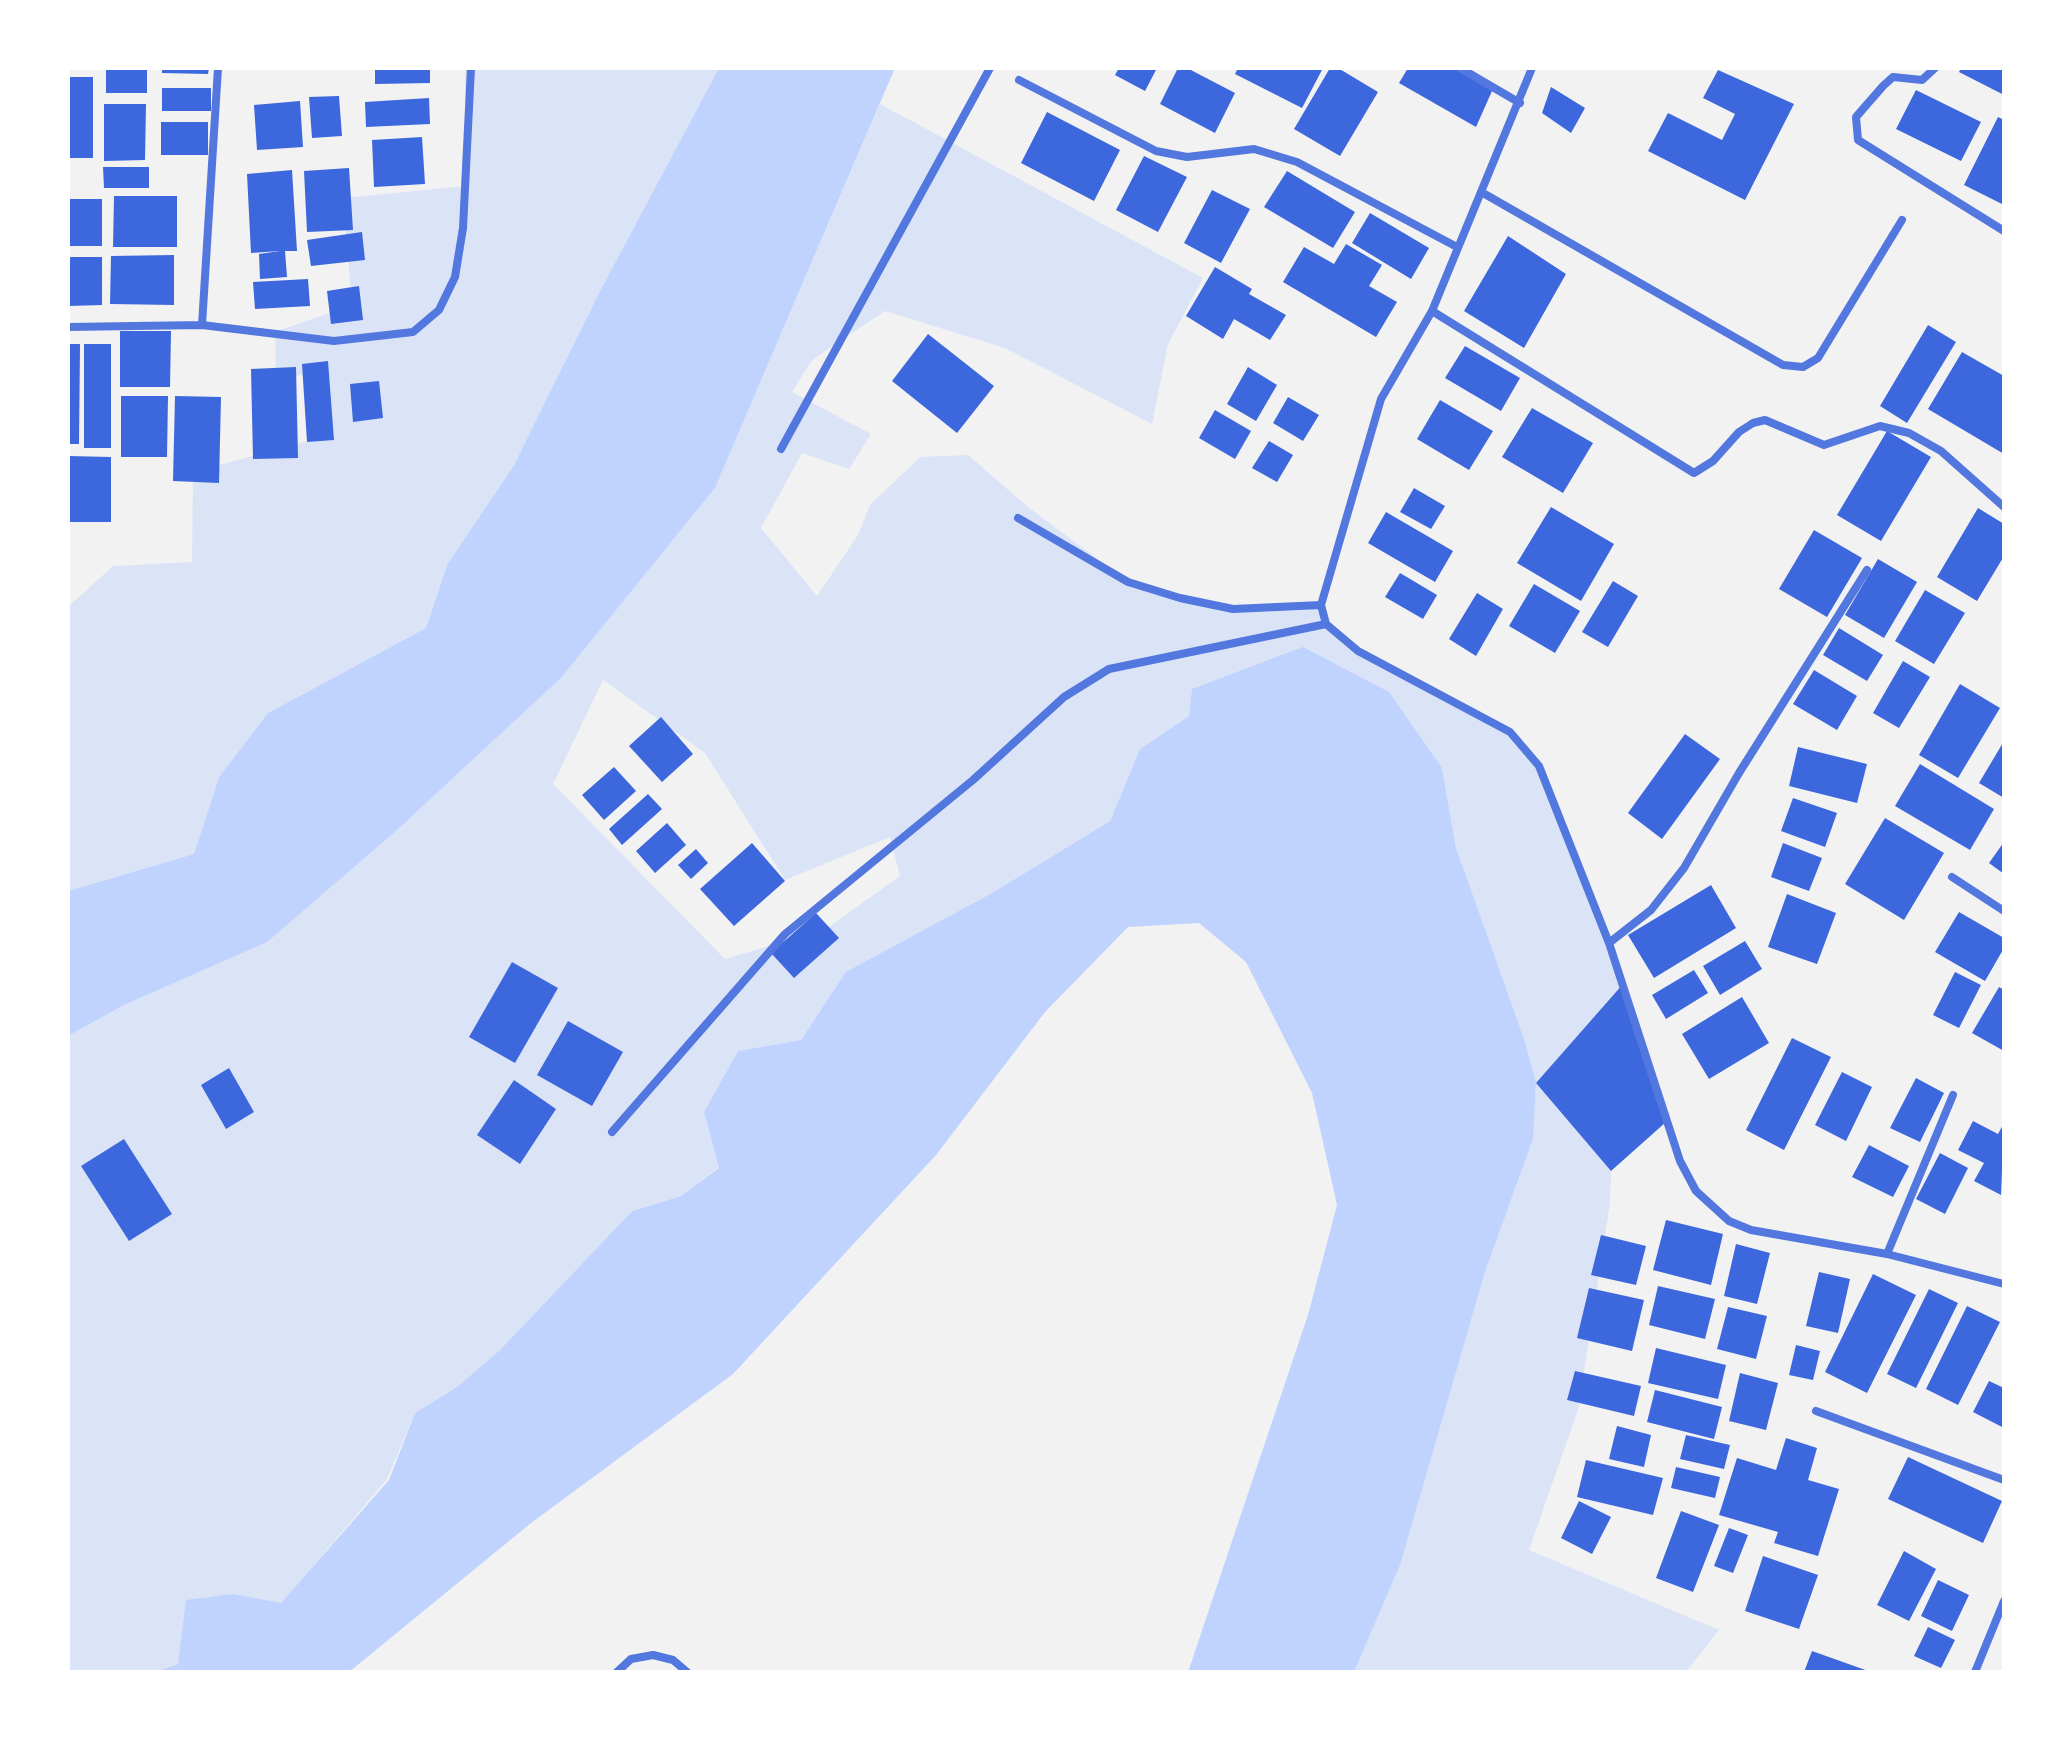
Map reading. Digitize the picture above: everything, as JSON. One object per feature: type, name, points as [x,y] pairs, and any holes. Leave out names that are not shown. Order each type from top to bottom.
[{"type":"street","points":[[202,325],[218,68]]},
{"type":"street","points":[[68,327],[202,325],[334,341],[413,332],[439,310],[455,277],[463,228],[471,68]]},
{"type":"street","points":[[781,449],[990,68]]},
{"type":"street","points":[[1460,68],[1520,103]]},
{"type":"street","points":[[1532,68],[1432,311],[1381,399],[1321,605],[1326,624],[1358,651],[1510,732],[1539,766],[1609,943],[1680,1161],[1696,1191],[1729,1221],[1751,1230],[1887,1254],[2004,1284]]},
{"type":"street","points":[[1935,68],[1922,80],[1893,77],[1883,86],[1856,117],[1858,140],[2004,231]]},
{"type":"street","points":[[1019,80],[1156,151],[1187,157],[1254,149],[1297,162],[1457,247]]},
{"type":"street","points":[[1483,193],[1783,365],[1803,367],[1818,358],[1902,220]]},
{"type":"street","points":[[1432,311],[1694,473],[1713,461],[1739,432],[1753,423],[1765,420],[1824,445],[1880,426],[1909,433],[1941,451],[2004,507]]},
{"type":"street","points":[[1018,518],[1128,582],[1180,598],[1233,609],[1321,605]]},
{"type":"street","points":[[1609,943],[1651,910],[1684,868],[1723,798],[1867,570]]},
{"type":"street","points":[[612,1132],[785,934],[973,780],[1064,697],[1109,669],[1326,624]]},
{"type":"street","points":[[1952,877],[2004,911]]},
{"type":"street","points":[[1887,1254],[1953,1095]]},
{"type":"street","points":[[1816,1411],[2004,1480]]},
{"type":"street","points":[[1975,1672],[2004,1601]]},
{"type":"street","points":[[617,1672],[631,1659],[653,1655],[673,1660],[687,1672]]},
{"type":"shaded area","points":[[465,68],[719,68],[599,293],[514,465],[447,565],[426,628],[268,713],[219,777],[194,854],[68,891],[68,607],[113,566],[192,562],[193,472],[316,439],[310,372],[276,382],[275,332],[352,305],[343,198],[466,186]]},
{"type":"shaded area","points":[[880,104],[1203,278],[1168,344],[1152,424],[1005,348],[885,311],[812,360],[792,392],[871,434],[849,469],[802,453],[761,528],[817,596],[858,535],[870,505],[920,457],[968,455],[1028,507],[1128,582],[1233,609],[1321,605],[1326,624],[1358,651],[1510,732],[1539,766],[1623,984],[1536,1083],[1456,848],[1442,767],[1189,716],[1140,749],[1110,821],[992,893],[847,972],[801,1040],[738,1051],[704,1112],[719,1167],[681,1196],[632,1211],[500,1350],[457,1387],[415,1413],[387,1479],[281,1604],[233,1594],[178,1664],[155,1672],[68,1672],[68,1036],[126,1004],[413,815],[561,678],[715,488]],"holes":[[[603,680],[705,753],[785,880],[890,837],[900,876],[826,929],[725,959],[553,784]]]},
{"type":"shaded area","points":[[1536,1083],[1611,1171],[1610,1203],[1578,1410],[1529,1550],[1719,1630],[1686,1672],[1354,1672],[1398,1569],[1485,1272],[1533,1139]]},
{"type":"water","points":[[719,68],[895,68],[715,488],[561,678],[398,829],[267,942],[126,1004],[68,1036],[68,891],[194,854],[219,777],[268,713],[426,628],[447,565],[514,465],[599,293]]},
{"type":"water","points":[[1303,647],[1389,692],[1442,768],[1456,848],[1524,1039],[1536,1083],[1533,1139],[1485,1272],[1400,1565],[1354,1672],[1188,1672],[1308,1315],[1337,1205],[1312,1093],[1246,962],[1199,923],[1128,927],[1045,1012],[936,1155],[733,1374],[531,1523],[349,1672],[155,1672],[178,1664],[186,1600],[233,1594],[281,1603],[389,1480],[415,1413],[457,1387],[500,1350],[632,1211],[681,1196],[719,1168],[704,1112],[738,1051],[801,1040],[846,972],[992,893],[1110,821],[1140,749],[1189,716],[1192,689]]},
{"type":"building","points":[[106,68],[147,68],[147,93],[106,93]]},
{"type":"building","points":[[162,68],[209,68],[208,74],[162,73]]},
{"type":"building","points":[[375,68],[430,68],[430,83],[375,84]]},
{"type":"building","points":[[1119,68],[1157,68],[1145,91],[1115,75]]},
{"type":"building","points":[[1178,68],[1187,68],[1235,93],[1215,133],[1160,104]]},
{"type":"building","points":[[1238,68],[1323,68],[1302,108],[1235,74]]},
{"type":"building","points":[[1330,68],[1338,68],[1378,92],[1340,156],[1294,129]]},
{"type":"building","points":[[1408,68],[1455,68],[1492,91],[1476,127],[1399,83]]},
{"type":"building","points":[[1961,68],[2004,68],[2004,95],[1959,72]]},
{"type":"building","points":[[1718,70],[1794,104],[1745,200],[1648,151],[1668,113],[1722,140],[1735,114],[1703,98]]},
{"type":"building","points":[[68,77],[93,77],[93,158],[68,158]]},
{"type":"building","points":[[1551,87],[1585,108],[1571,133],[1542,113]]},
{"type":"building","points":[[162,88],[211,88],[211,111],[162,111]]},
{"type":"building","points":[[1916,90],[1981,122],[1961,161],[1896,129]]},
{"type":"building","points":[[339,96],[342,136],[312,138],[309,97]]},
{"type":"building","points":[[429,98],[430,124],[366,127],[365,102]]},
{"type":"building","points":[[300,101],[303,147],[257,150],[254,105]]},
{"type":"building","points":[[104,104],[146,104],[145,160],[104,161]]},
{"type":"building","points":[[1047,112],[1120,150],[1094,201],[1021,163]]},
{"type":"building","points":[[1998,117],[2004,120],[2004,205],[1964,185]]},
{"type":"building","points":[[161,122],[208,122],[208,155],[161,155]]},
{"type":"building","points":[[422,137],[425,184],[374,187],[372,140]]},
{"type":"building","points":[[1144,156],[1187,177],[1158,232],[1116,210]]},
{"type":"building","points":[[103,167],[149,167],[149,188],[104,188]]},
{"type":"building","points":[[349,168],[353,230],[307,232],[304,171]]},
{"type":"building","points":[[292,170],[297,251],[285,251],[287,277],[260,279],[259,254],[280,251],[251,253],[247,174]]},
{"type":"building","points":[[1287,171],[1355,212],[1333,248],[1264,207]]},
{"type":"building","points":[[1212,190],[1250,209],[1221,263],[1184,243]]},
{"type":"building","points":[[114,196],[177,196],[177,247],[113,247]]},
{"type":"building","points":[[68,199],[102,199],[102,246],[68,246]]},
{"type":"building","points":[[1370,213],[1429,248],[1411,279],[1352,243]]},
{"type":"building","points":[[362,232],[365,260],[311,266],[307,240]]},
{"type":"building","points":[[1508,236],[1566,274],[1524,348],[1464,311]]},
{"type":"building","points":[[1346,244],[1382,265],[1369,286],[1397,302],[1376,337],[1283,282],[1304,247],[1334,264]]},
{"type":"building","points":[[174,255],[174,305],[110,304],[111,256]]},
{"type":"building","points":[[68,257],[102,257],[102,305],[68,306]]},
{"type":"building","points":[[1215,267],[1252,289],[1249,294],[1286,315],[1270,340],[1234,319],[1223,339],[1186,316]]},
{"type":"building","points":[[308,279],[310,306],[255,309],[253,282]]},
{"type":"building","points":[[359,286],[363,320],[331,324],[327,291]]},
{"type":"building","points":[[1928,325],[1956,342],[1907,423],[1880,406]]},
{"type":"building","points":[[120,331],[171,331],[170,387],[120,387]]},
{"type":"building","points":[[928,334],[994,386],[957,433],[892,381]]},
{"type":"building","points":[[68,344],[80,344],[79,444],[68,444]]},
{"type":"building","points":[[84,344],[111,344],[111,448],[84,448]]},
{"type":"building","points":[[1465,346],[1520,378],[1501,411],[1445,378]]},
{"type":"building","points":[[1962,352],[2004,376],[2004,454],[1928,409]]},
{"type":"building","points":[[328,361],[334,440],[307,442],[302,364]]},
{"type":"building","points":[[296,367],[298,458],[253,459],[251,369]]},
{"type":"building","points":[[1248,367],[1277,385],[1256,421],[1227,404]]},
{"type":"building","points":[[379,381],[383,418],[353,422],[350,384]]},
{"type":"building","points":[[121,396],[168,396],[167,457],[121,457]]},
{"type":"building","points":[[175,396],[221,397],[219,483],[173,481]]},
{"type":"building","points":[[1288,397],[1319,415],[1303,441],[1273,423]]},
{"type":"building","points":[[1440,400],[1493,431],[1469,470],[1417,439]]},
{"type":"building","points":[[1532,408],[1593,443],[1563,493],[1502,457]]},
{"type":"building","points":[[1215,410],[1251,431],[1235,459],[1199,438]]},
{"type":"building","points":[[1887,431],[1931,457],[1881,541],[1837,515]]},
{"type":"building","points":[[1269,441],[1293,455],[1277,482],[1252,468]]},
{"type":"building","points":[[68,456],[111,457],[111,522],[68,522]]},
{"type":"building","points":[[1414,488],[1445,506],[1431,529],[1400,512]]},
{"type":"building","points":[[1551,507],[1614,544],[1581,601],[1517,563]]},
{"type":"building","points":[[1978,508],[2004,524],[2004,556],[1977,601],[1937,577]]},
{"type":"building","points":[[1386,512],[1453,551],[1435,582],[1368,543]]},
{"type":"building","points":[[1814,530],[1862,558],[1827,617],[1779,589]]},
{"type":"building","points":[[1878,559],[1917,582],[1884,638],[1845,615]]},
{"type":"building","points":[[1400,573],[1437,595],[1423,619],[1385,597]]},
{"type":"building","points":[[1613,581],[1638,596],[1608,647],[1582,632]]},
{"type":"building","points":[[1534,584],[1580,611],[1555,653],[1509,626]]},
{"type":"building","points":[[1925,590],[1965,613],[1934,664],[1895,641]]},
{"type":"building","points":[[1477,593],[1503,609],[1476,656],[1449,639]]},
{"type":"building","points":[[1839,628],[1883,655],[1867,681],[1823,655]]},
{"type":"building","points":[[1903,661],[1930,677],[1899,728],[1873,713]]},
{"type":"building","points":[[1814,670],[1857,696],[1837,730],[1793,704]]},
{"type":"building","points":[[1960,684],[2000,708],[1958,778],[1919,755]]},
{"type":"building","points":[[661,717],[693,754],[662,782],[629,746]]},
{"type":"building","points":[[1685,734],[1720,759],[1662,839],[1628,813]]},
{"type":"building","points":[[2004,741],[2004,798],[1979,783]]},
{"type":"building","points":[[1798,747],[1867,764],[1857,803],[1789,786]]},
{"type":"building","points":[[1920,764],[1994,809],[1970,850],[1895,806]]},
{"type":"building","points":[[614,767],[636,791],[604,820],[582,795]]},
{"type":"building","points":[[648,794],[662,809],[622,845],[609,829]]},
{"type":"building","points":[[1793,798],[1837,813],[1825,847],[1781,831]]},
{"type":"building","points":[[1885,818],[1944,853],[1904,920],[1845,884]]},
{"type":"building","points":[[667,823],[686,845],[655,873],[636,851]]},
{"type":"building","points":[[2004,842],[2004,874],[1989,863]]},
{"type":"building","points":[[752,843],[785,881],[734,926],[700,889]]},
{"type":"building","points":[[1783,843],[1822,858],[1809,891],[1771,877]]},
{"type":"building","points":[[696,849],[708,863],[691,879],[678,865]]},
{"type":"building","points":[[1711,885],[1736,928],[1654,978],[1628,935]]},
{"type":"building","points":[[1787,894],[1836,913],[1817,964],[1768,947]]},
{"type":"building","points":[[1959,912],[2004,938],[2004,948],[1985,981],[1935,952]]},
{"type":"building","points":[[816,913],[839,938],[794,978],[771,953]]},
{"type":"building","points":[[1745,941],[1762,969],[1720,995],[1703,966]]},
{"type":"building","points":[[512,962],[558,988],[515,1063],[469,1037]]},
{"type":"building","points":[[1694,970],[1708,993],[1666,1019],[1652,995]]},
{"type":"building","points":[[1955,972],[1981,985],[1959,1028],[1933,1015]]},
{"type":"building","points":[[1623,984],[1666,1122],[1611,1171],[1536,1083]]},
{"type":"building","points":[[1999,987],[2004,990],[2004,1051],[1972,1033]]},
{"type":"building","points":[[1742,997],[1769,1043],[1709,1079],[1682,1034]]},
{"type":"building","points":[[568,1021],[623,1052],[592,1106],[537,1075]]},
{"type":"building","points":[[1792,1038],[1831,1057],[1784,1150],[1746,1130]]},
{"type":"building","points":[[229,1068],[254,1112],[226,1129],[201,1085]]},
{"type":"building","points":[[1842,1072],[1872,1087],[1846,1141],[1815,1125]]},
{"type":"building","points":[[1916,1078],[1944,1093],[1920,1142],[1890,1128]]},
{"type":"building","points":[[514,1080],[556,1109],[520,1164],[477,1135]]},
{"type":"building","points":[[1973,1121],[1998,1134],[2004,1123],[2001,1195],[1974,1181],[1984,1163],[1958,1150]]},
{"type":"building","points":[[124,1139],[172,1214],[129,1241],[81,1166]]},
{"type":"building","points":[[1869,1145],[1909,1166],[1893,1197],[1852,1177]]},
{"type":"building","points":[[1940,1153],[1968,1168],[1945,1214],[1916,1199]]},
{"type":"building","points":[[1666,1220],[1723,1234],[1711,1285],[1653,1270]]},
{"type":"building","points":[[1601,1235],[1646,1246],[1636,1285],[1591,1275]]},
{"type":"building","points":[[1736,1244],[1770,1253],[1757,1304],[1724,1296]]},
{"type":"building","points":[[1819,1272],[1850,1279],[1838,1333],[1806,1326]]},
{"type":"building","points":[[1873,1274],[1916,1295],[1867,1393],[1825,1372]]},
{"type":"building","points":[[1658,1286],[1715,1299],[1705,1339],[1649,1325]]},
{"type":"building","points":[[1589,1288],[1644,1300],[1632,1351],[1577,1338]]},
{"type":"building","points":[[1929,1289],[1958,1303],[1916,1388],[1887,1374]]},
{"type":"building","points":[[1967,1306],[2000,1322],[1958,1405],[1926,1389]]},
{"type":"building","points":[[1728,1307],[1767,1316],[1756,1359],[1717,1349]]},
{"type":"building","points":[[1796,1345],[1820,1351],[1813,1380],[1789,1375]]},
{"type":"building","points":[[1656,1348],[1726,1365],[1718,1399],[1648,1383]]},
{"type":"building","points":[[1575,1371],[1641,1386],[1634,1416],[1567,1400]]},
{"type":"building","points":[[1740,1373],[1778,1383],[1766,1430],[1729,1421]]},
{"type":"building","points":[[1989,1381],[2004,1388],[2004,1428],[1973,1412]]},
{"type":"building","points":[[1655,1390],[1722,1407],[1714,1439],[1647,1422]]},
{"type":"building","points":[[1617,1426],[1651,1435],[1644,1467],[1609,1459]]},
{"type":"building","points":[[1686,1435],[1730,1445],[1724,1469],[1680,1459]]},
{"type":"building","points":[[1786,1438],[1817,1448],[1808,1480],[1839,1489],[1818,1556],[1774,1543],[1778,1532],[1719,1515],[1737,1458],[1776,1470]]},
{"type":"building","points":[[1908,1457],[2002,1501],[1983,1543],[1888,1499]]},
{"type":"building","points":[[1586,1460],[1663,1478],[1653,1515],[1577,1497]]},
{"type":"building","points":[[1676,1467],[1720,1477],[1715,1498],[1671,1488]]},
{"type":"building","points":[[1579,1501],[1611,1517],[1592,1554],[1561,1538]]},
{"type":"building","points":[[1681,1511],[1719,1525],[1693,1592],[1656,1578]]},
{"type":"building","points":[[1729,1528],[1748,1535],[1733,1573],[1714,1566]]},
{"type":"building","points":[[1904,1551],[1936,1569],[1909,1621],[1877,1605]]},
{"type":"building","points":[[1763,1556],[1818,1575],[1799,1629],[1745,1611]]},
{"type":"building","points":[[1938,1580],[1969,1595],[1952,1631],[1921,1616]]},
{"type":"building","points":[[1928,1627],[1955,1640],[1941,1668],[1914,1656]]},
{"type":"building","points":[[1812,1651],[1871,1672],[1804,1672]]}]
